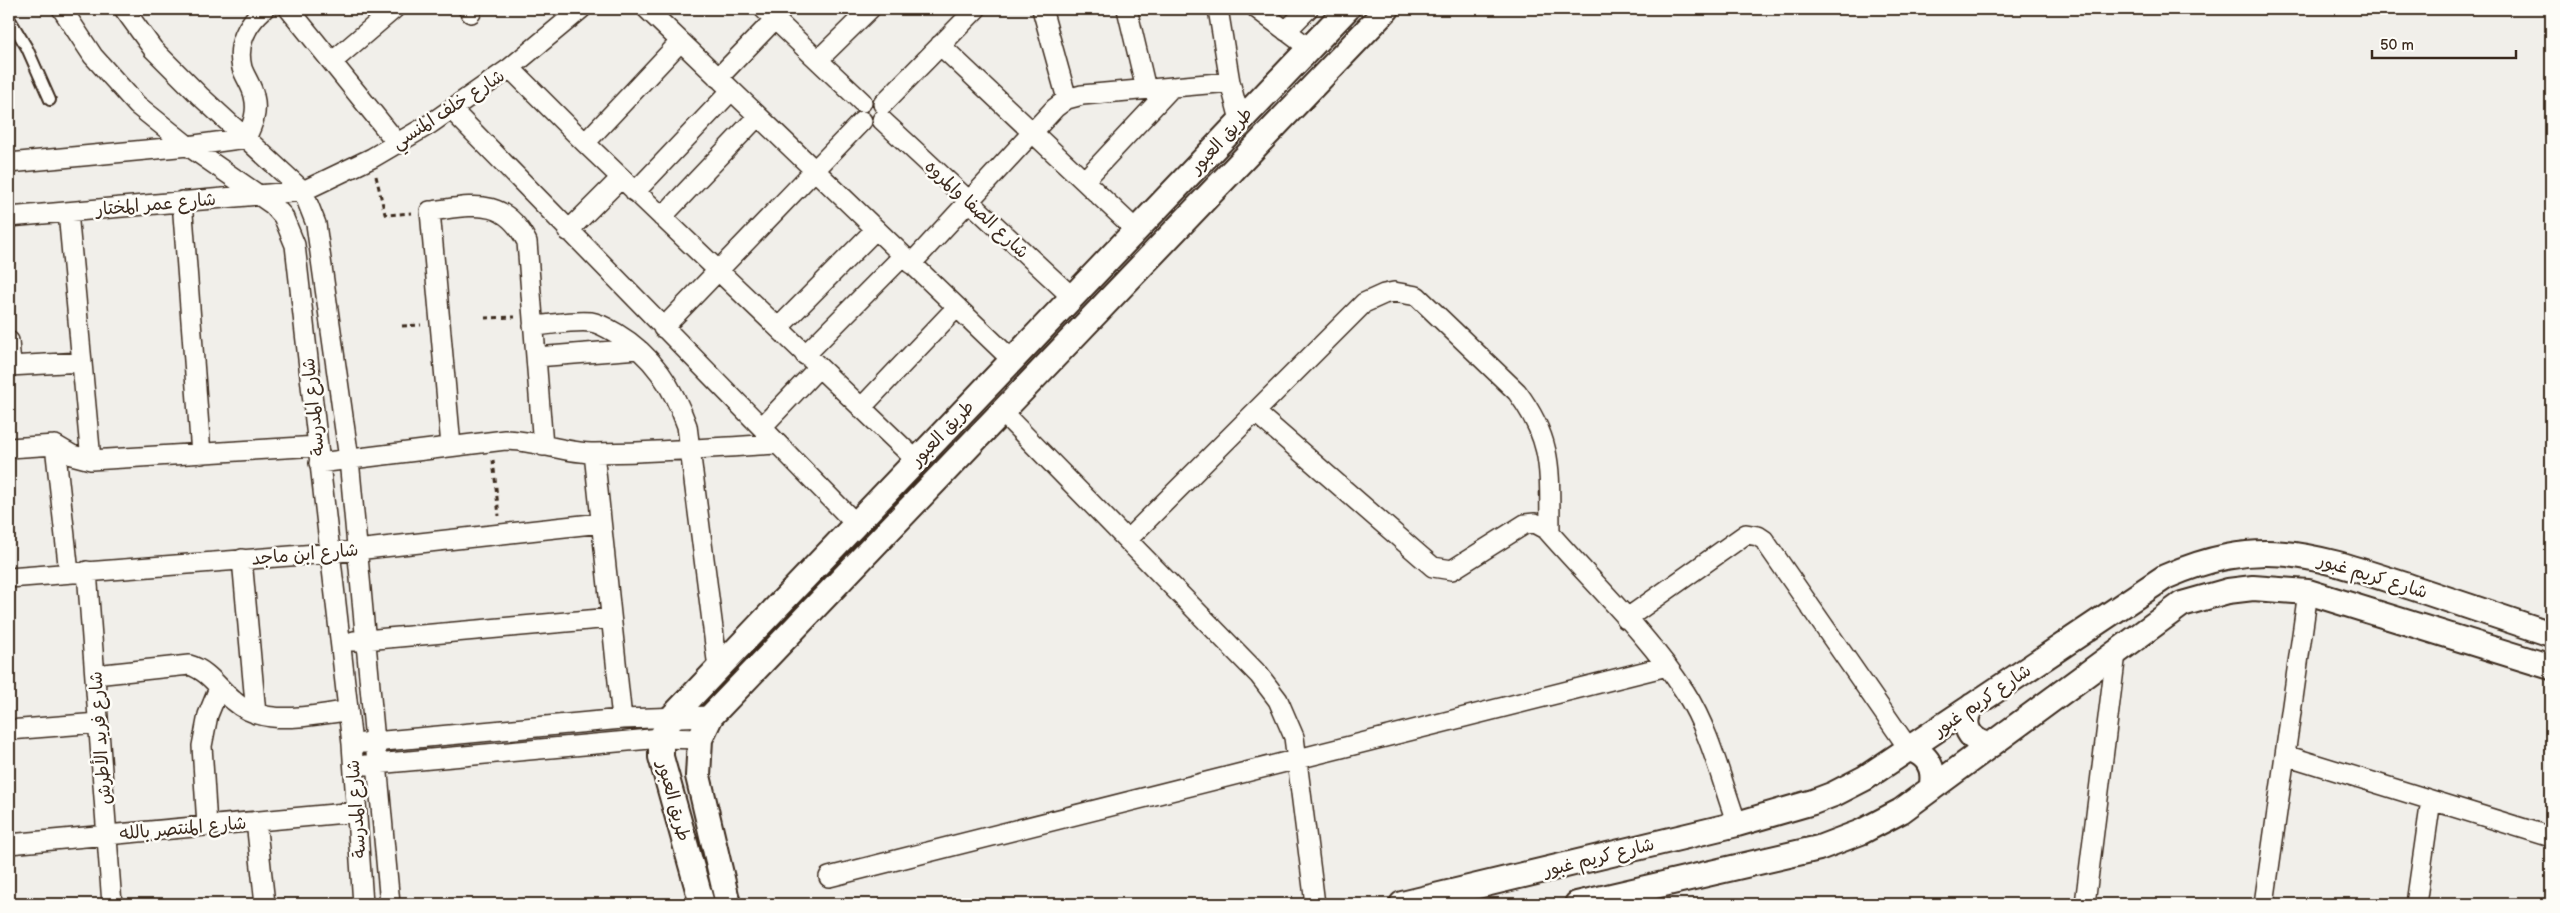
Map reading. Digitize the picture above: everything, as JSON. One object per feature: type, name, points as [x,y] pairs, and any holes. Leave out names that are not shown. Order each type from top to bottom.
[{"type":"street","name":"شارع المدرسة","points":[[62,9],[93,56],[137,105],[188,146],[261,195],[283,216],[295,245],[340,642],[346,711],[352,744],[363,904]]},
{"type":"street","name":"شارع المدرسة","points":[[124,9],[153,49],[200,96],[303,191],[316,224],[349,459],[390,904]]},
{"type":"street","points":[[9,163],[188,146],[246,138],[253,124],[256,110],[254,95],[242,67],[240,50],[244,34],[252,20],[264,9]]},
{"type":"street","points":[[289,9],[398,144]]},
{"type":"street","points":[[332,62],[394,9]]},
{"type":"street","name":"شارع خلف المنسي","points":[[303,191],[398,144],[510,68],[581,9]]},
{"type":"street","points":[[647,9],[1012,360]]},
{"type":"street","points":[[818,60],[870,9]]},
{"type":"street","points":[[663,328],[814,170],[873,98],[882,112],[940,45],[976,9]]},
{"type":"street","points":[[1042,9],[1067,99]]},
{"type":"street","points":[[1127,9],[1146,89]]},
{"type":"street","points":[[1218,9],[1230,82],[1240,120],[1261,141]]},
{"type":"street","points":[[1257,9],[1309,48],[1330,68]]},
{"type":"street","points":[[1286,31],[1308,9]]},
{"type":"street","name":"طريق العبور","points":[[702,904],[661,757],[666,728],[718,668],[855,523],[1347,9]]},
{"type":"street","name":"طريق العبور","points":[[728,904],[701,797],[698,767],[700,739],[711,716],[1387,9]]},
{"type":"street","points":[[635,192],[724,84],[770,14],[818,60],[862,111]]},
{"type":"street","points":[[584,144],[680,42]]},
{"type":"street","points":[[940,45],[1136,230]]},
{"type":"street","points":[[510,68],[584,144],[916,460]]},
{"type":"street","points":[[762,427],[812,361],[907,260],[970,202],[1067,99],[1082,95],[1230,82]]},
{"type":"street","points":[[1084,181],[1172,87]]},
{"type":"street","points":[[451,109],[855,523]]},
{"type":"street","name":"شارع الصفا والمروه","points":[[882,112],[970,202],[1072,297]]},
{"type":"street","points":[[662,217],[758,116]]},
{"type":"street","points":[[568,231],[620,178]]},
{"type":"street","name":"شارع عمر المختار","points":[[9,217],[303,191]]},
{"type":"street","points":[[182,201],[201,454]]},
{"type":"street","points":[[451,446],[430,211],[474,206],[491,207],[506,214],[519,226],[526,242],[543,446]]},
{"type":"street","points":[[68,212],[91,460]]},
{"type":"street","points":[[778,328],[876,230]]},
{"type":"street","points":[[1127,540],[1364,303],[1394,292],[1417,296],[1516,392],[1536,422],[1548,456],[1550,533]]},
{"type":"street","points":[[861,408],[956,307]]},
{"type":"street","points":[[533,321],[592,322],[624,338],[658,369],[678,399],[687,426],[718,668]]},
{"type":"street","points":[[9,340],[10,366],[82,362]]},
{"type":"street","points":[[536,357],[638,349]]},
{"type":"street","points":[[1002,412],[1269,688],[1288,718],[1298,757],[1315,904]]},
{"type":"street","points":[[1255,412],[1433,567],[1452,570],[1525,524],[1541,525],[1626,619],[1666,666],[1685,693],[1703,729],[1736,824]]},
{"type":"street","points":[[9,448],[55,445],[72,455],[91,460],[201,454],[319,455],[349,459],[451,446],[522,440],[543,446],[594,453],[778,444]]},
{"type":"street","name":"شارع فريد الأطرش","points":[[55,445],[95,674],[112,904]]},
{"type":"street","points":[[594,453],[622,719]]},
{"type":"street","name":"شارع ابن ماجد","points":[[9,578],[330,553],[602,523]]},
{"type":"street","points":[[1626,619],[1746,534],[1758,536],[1764,540],[1909,749],[1916,751],[1928,760],[1934,774],[1932,789]]},
{"type":"street","name":"شارع كريم غبور","points":[[1402,904],[1736,824],[1834,794],[1865,778],[2165,578],[2215,559],[2241,554],[2290,553],[2336,562],[2551,634]]},
{"type":"street","points":[[242,559],[256,714]]},
{"type":"street","name":"شارع كريم غبور","points":[[1588,903],[1819,848],[1882,822],[1932,789],[2182,604],[2205,596],[2253,588],[2278,588],[2308,592],[2551,667]]},
{"type":"street","points":[[2264,904],[2308,592]]},
{"type":"street","points":[[340,642],[611,618]]},
{"type":"street","points":[[2085,904],[2116,653]]},
{"type":"street","points":[[95,674],[189,665],[197,667],[236,703],[256,714],[287,718],[346,711]]},
{"type":"street","points":[[829,877],[1298,757],[1666,666]]},
{"type":"street","points":[[207,826],[202,746],[208,715],[219,688]]},
{"type":"street","points":[[1972,706],[1966,719],[1968,732],[1978,742],[1991,745]]},
{"type":"street","points":[[353,767],[666,728],[711,716]]},
{"type":"street","points":[[352,744],[622,719],[666,728],[700,739]]},
{"type":"street","points":[[9,730],[98,723]]},
{"type":"street","points":[[2285,755],[2551,837]]},
{"type":"street","points":[[2416,904],[2431,800]]},
{"type":"street","name":"شارع المنتصر بالله","points":[[9,844],[356,812]]},
{"type":"street","points":[[256,821],[265,904]]},
{"type":"lane","points":[[9,18],[27,48],[50,100]]},
{"type":"path","points":[[377,182],[385,214],[388,216],[430,211]]},
{"type":"path","points":[[485,318],[533,321]]},
{"type":"path","points":[[491,442],[501,534]]}]
